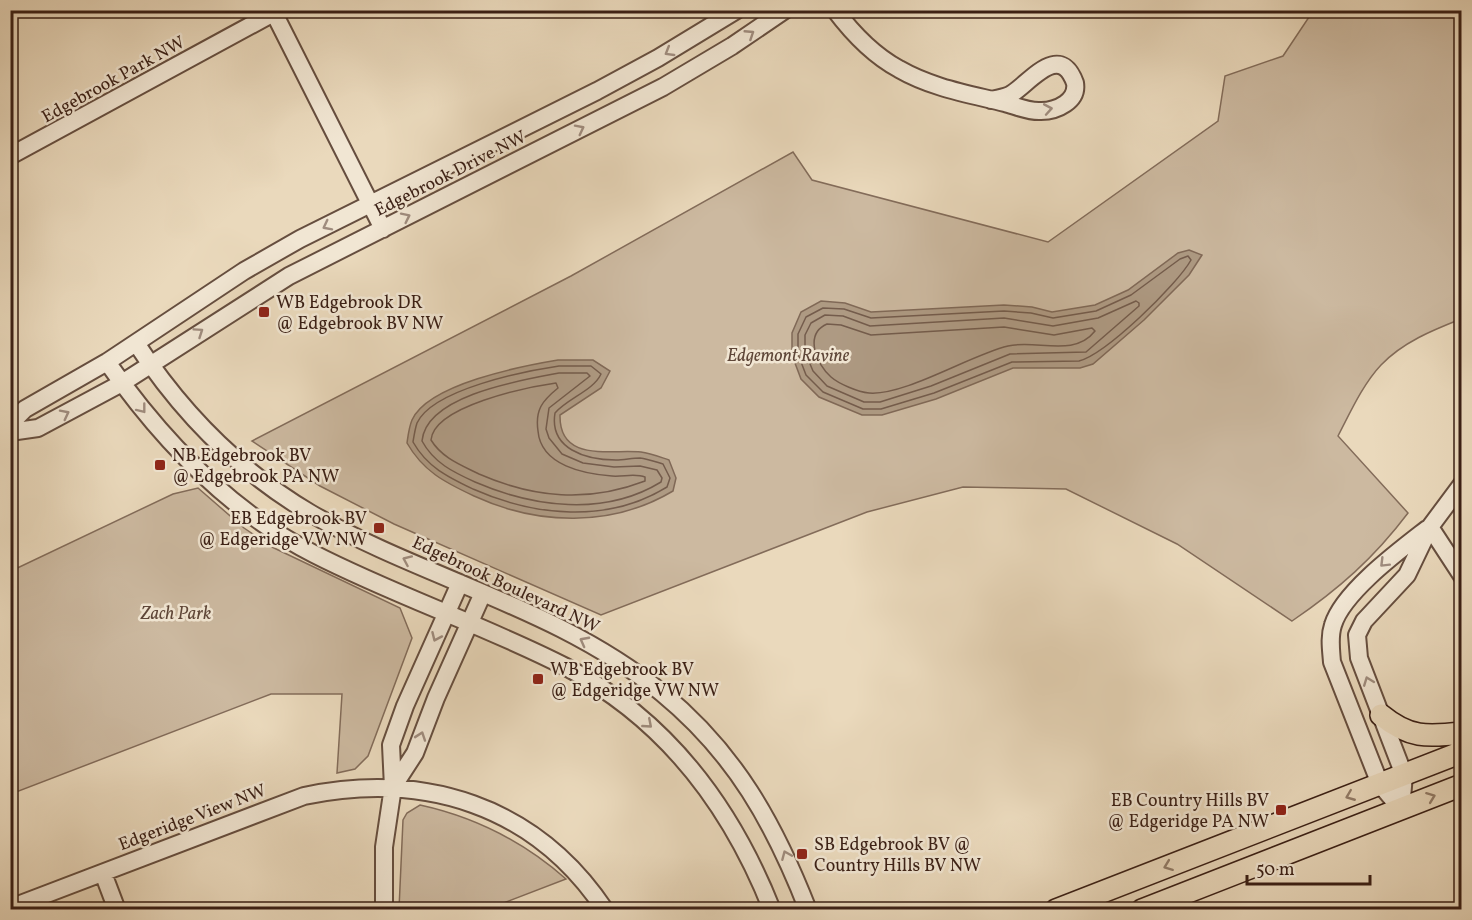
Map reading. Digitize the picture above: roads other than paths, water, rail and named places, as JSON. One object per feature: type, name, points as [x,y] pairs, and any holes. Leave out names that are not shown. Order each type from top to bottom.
[{"type":"main road","points":[[1381,715],[1412,734],[1461,733]]},
{"type":"main road","points":[[1056,909],[1461,752]]},
{"type":"main road","points":[[1142,909],[1461,785]]},
{"type":"street","name":"Edgebrook Drive NW","points":[[107,362],[244,272],[370,204],[648,64],[737,10]]},
{"type":"street","name":"Edgebrook Drive NW","points":[[129,379],[289,276],[663,87],[732,46],[785,10]]},
{"type":"street","points":[[835,10],[864,44],[897,68],[931,85],[991,100]]},
{"type":"street","name":"Edgebrook Park NW","points":[[10,156],[276,12],[383,229]]},
{"type":"street","name":"Edgebrook Boulevard NW","points":[[136,343],[182,406],[212,437],[278,493],[311,514],[547,622],[612,657],[663,693],[696,723],[734,768],[766,816],[784,849],[808,909]]},
{"type":"street","points":[[10,424],[25,409],[107,362],[129,379],[160,432],[195,467],[259,520],[313,553],[470,623],[581,676],[627,707],[664,739],[701,779],[733,825],[757,871],[772,909]]},
{"type":"street","points":[[10,432],[38,428],[129,379]]},
{"type":"street","points":[[1401,809],[1404,775],[1359,658],[1357,635],[1364,621],[1407,575],[1430,526],[1461,484]]},
{"type":"street","points":[[1430,526],[1461,576]]},
{"type":"street","points":[[1401,809],[1380,784],[1332,662],[1331,633],[1341,608],[1388,558],[1430,526]]},
{"type":"street","points":[[384,909],[384,847],[393,787],[391,745],[405,706],[460,583]]},
{"type":"street","points":[[393,787],[416,753],[483,593]]},
{"type":"street","name":"Edgeridge View NW","points":[[10,908],[304,796],[355,787],[393,787],[451,796],[501,816],[545,842],[587,883],[605,909]]},
{"type":"street","points":[[103,873],[117,909]]},
{"type":"water","points":[[1189,250],[1202,255],[1189,275],[1144,320],[1093,364],[1080,368],[1013,368],[936,399],[882,415],[862,415],[819,397],[801,379],[792,355],[792,333],[801,312],[821,301],[845,303],[871,312],[1004,305],[1032,307],[1052,312],[1095,305],[1128,290],[1178,253]]},
{"type":"water","points":[[558,360],[593,360],[610,371],[601,388],[560,415],[562,430],[568,441],[588,450],[641,452],[669,460],[676,478],[673,491],[649,503],[599,516],[548,517],[523,513],[474,496],[435,475],[413,453],[407,443],[412,420],[421,407],[436,396],[500,372]]},
{"type":"place","name":"WB Edgebrook DR @ Edgebrook BV NW","points":[[264,312]]},
{"type":"place","name":"NB Edgebrook BV @ Edgebrook PA NW","points":[[160,465]]},
{"type":"place","name":"EB Edgebrook BV @ Edgeridge VW NW","points":[[379,528]]},
{"type":"place","name":"WB Edgebrook BV @ Edgeridge VW NW","points":[[538,679]]},
{"type":"place","name":"EB Country Hills BV @ Edgeridge PA NW","points":[[1281,810]]},
{"type":"place","name":"SB Edgebrook BV @ Country Hills BV NW","points":[[802,854]]},
{"type":"park label","name":"Edgemont Ravine","points":[[788,355]]},
{"type":"park label","name":"Zach Park","points":[[176,613]]}]
